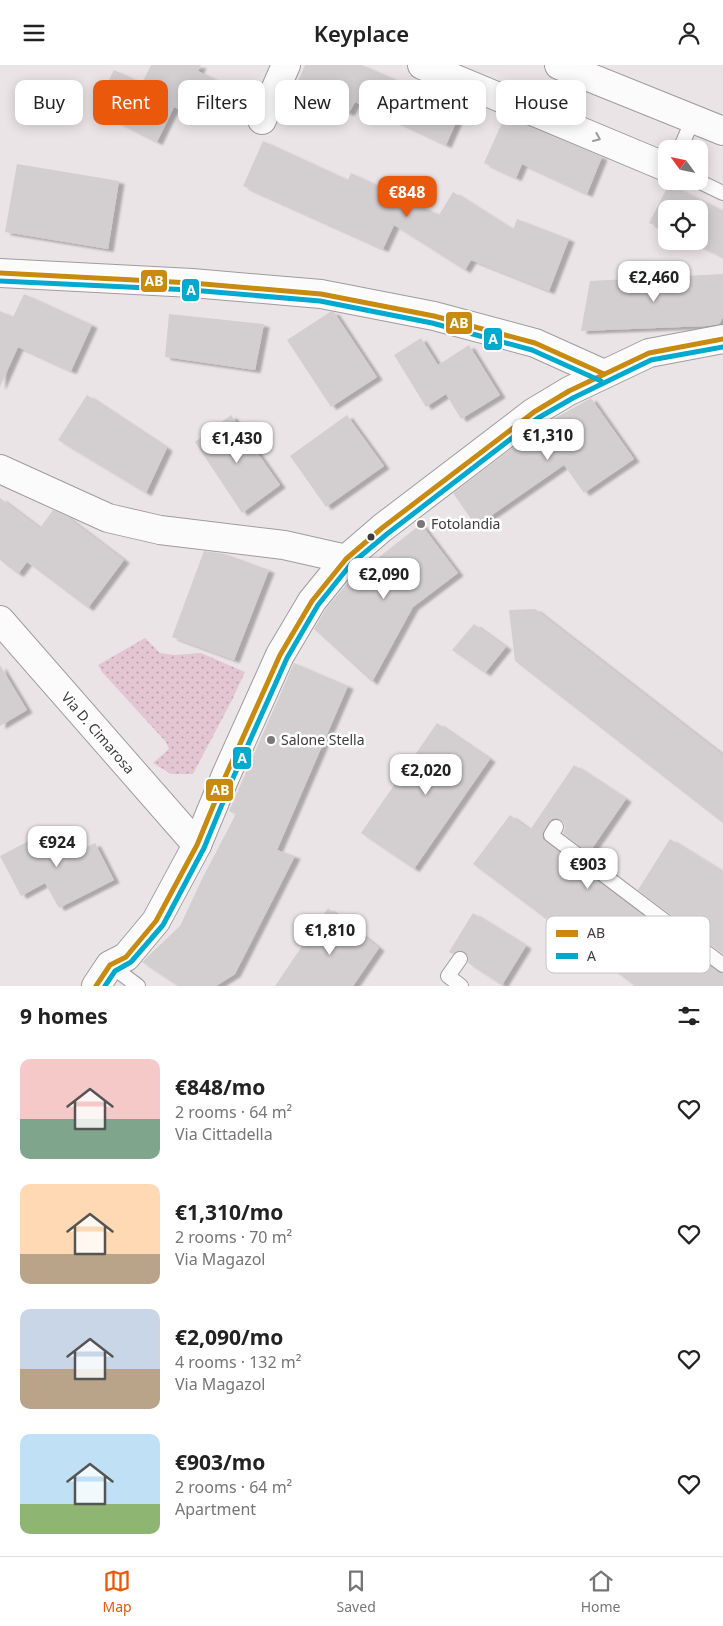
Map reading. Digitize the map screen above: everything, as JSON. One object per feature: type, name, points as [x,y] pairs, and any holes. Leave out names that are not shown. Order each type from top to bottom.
[{"type":"street","points":[[265,112],[286,65]]},
{"type":"street","points":[[422,65],[658,164]]},
{"type":"street","points":[[559,65],[614,75],[693,119],[723,131]]},
{"type":"street","points":[[0,273],[192,283],[321,294],[434,316],[535,343],[604,375]]},
{"type":"street","points":[[103,976],[126,957],[156,921],[197,845],[280,655],[312,601],[346,559],[382,528],[534,412],[569,391],[649,353],[723,339]]},
{"type":"street","points":[[0,469],[108,518],[160,530],[284,545],[346,559]]},
{"type":"street","name":"Via D. Cimarosa","points":[[0,620],[197,845]]},
{"type":"lane","points":[[684,140],[693,119]]},
{"type":"lane","points":[[708,186],[723,193]]},
{"type":"lane","points":[[556,827],[551,835],[658,916]]},
{"type":"lane","points":[[710,955],[723,965]]},
{"type":"lane","points":[[460,959],[448,976],[461,986]]},
{"type":"lane","points":[[103,976],[138,986]]},
{"type":"shaded area","points":[[145,638],[160,653],[174,655],[201,653],[245,672],[193,774],[171,774],[153,763],[169,749],[166,742],[102,672],[98,665]]},
{"type":"building","points":[[151,65],[201,65],[198,71],[216,80],[178,80],[178,109],[174,107],[168,119],[168,80],[144,80]]},
{"type":"building","points":[[305,65],[362,65],[396,80],[359,80],[359,104],[355,102],[349,113],[349,80],[299,80]]},
{"type":"building","points":[[114,70],[136,80],[109,80]]},
{"type":"building","points":[[124,125],[165,125],[157,142]]},
{"type":"building","points":[[404,125],[455,125],[446,145]]},
{"type":"building","points":[[501,125],[526,125],[602,157],[587,194],[522,164],[516,178],[484,163]]},
{"type":"building","points":[[263,141],[348,180],[351,173],[439,215],[453,192],[513,230],[517,219],[569,239],[549,291],[471,260],[465,270],[394,225],[383,249],[243,186]]},
{"type":"building","points":[[17,164],[119,181],[108,249],[5,232]]},
{"type":"building","points":[[666,190],[681,190],[701,200],[661,200]]},
{"type":"building","points":[[708,204],[723,211],[723,257],[708,250]]},
{"type":"building","points":[[658,205],[658,227],[649,223]]},
{"type":"building","points":[[723,274],[723,317],[719,324],[581,331],[590,281]]},
{"type":"building","points":[[24,294],[92,325],[71,371],[18,347],[0,387],[0,311],[13,317]]},
{"type":"building","points":[[330,312],[334,312],[377,377],[331,407],[287,340]]},
{"type":"building","points":[[169,314],[264,324],[255,370],[165,357]]},
{"type":"building","points":[[421,338],[438,365],[469,345],[500,395],[461,419],[446,394],[426,407],[394,355]]},
{"type":"building","points":[[87,395],[167,448],[146,493],[58,440]]},
{"type":"building","points":[[591,398],[634,459],[584,493],[564,465],[476,526],[453,493],[543,425]]},
{"type":"building","points":[[231,415],[280,485],[242,513],[195,442]]},
{"type":"building","points":[[347,415],[384,466],[326,507],[290,456]]},
{"type":"building","points":[[0,498],[40,528],[53,510],[66,516],[124,560],[88,608],[27,562],[18,574],[0,560]]},
{"type":"building","points":[[421,524],[458,573],[413,607],[372,682],[314,629],[325,610],[349,581]]},
{"type":"building","points":[[204,551],[225,554],[269,570],[234,660],[172,637]]},
{"type":"building","points":[[535,609],[723,755],[723,823],[515,661],[509,610]]},
{"type":"building","points":[[474,624],[506,647],[485,673],[452,650]]},
{"type":"building","points":[[294,663],[348,686],[277,850],[295,856],[235,974],[216,986],[178,986],[142,962],[180,926],[236,814],[229,811]]},
{"type":"building","points":[[0,665],[27,710],[0,726]]},
{"type":"building","points":[[437,723],[490,759],[414,869],[361,833]]},
{"type":"building","points":[[574,765],[626,799],[589,853],[563,833],[564,823],[557,818],[549,822],[542,834],[543,839],[644,916],[546,916],[546,919],[473,864],[510,815],[530,830]]},
{"type":"building","points":[[55,827],[70,855],[95,843],[114,880],[59,908],[45,883],[21,896],[0,856]]},
{"type":"building","points":[[670,839],[723,872],[723,954],[710,944],[710,916],[673,916],[638,890]]},
{"type":"building","points":[[328,908],[379,948],[353,986],[275,986]]},
{"type":"building","points":[[473,913],[526,946],[502,985],[468,963],[468,956],[465,952],[457,951],[453,954],[449,952]]},
{"type":"building","points":[[710,966],[723,974],[723,986],[635,986],[618,973],[710,973]]},
{"type":"transit line","name":"AB","points":[[0,273],[192,283],[321,294],[434,316],[535,343],[604,374]]},
{"type":"transit line","name":"A","points":[[0,281],[191,290],[320,301],[432,323],[532,350],[601,381]]},
{"type":"transit line","name":"AB","points":[[96,986],[110,965],[126,957],[156,921],[197,845],[280,655],[312,601],[346,559],[382,528],[534,412],[569,391],[649,353],[723,339]]},
{"type":"transit line","name":"A","points":[[105,986],[115,971],[131,962],[163,925],[204,848],[287,658],[318,605],[351,564],[538,418],[573,398],[651,360],[723,347]]},
{"type":"place","name":"Fotolandia","points":[[421,524]]},
{"type":"place","name":"Salone Stella","points":[[271,740]]}]
